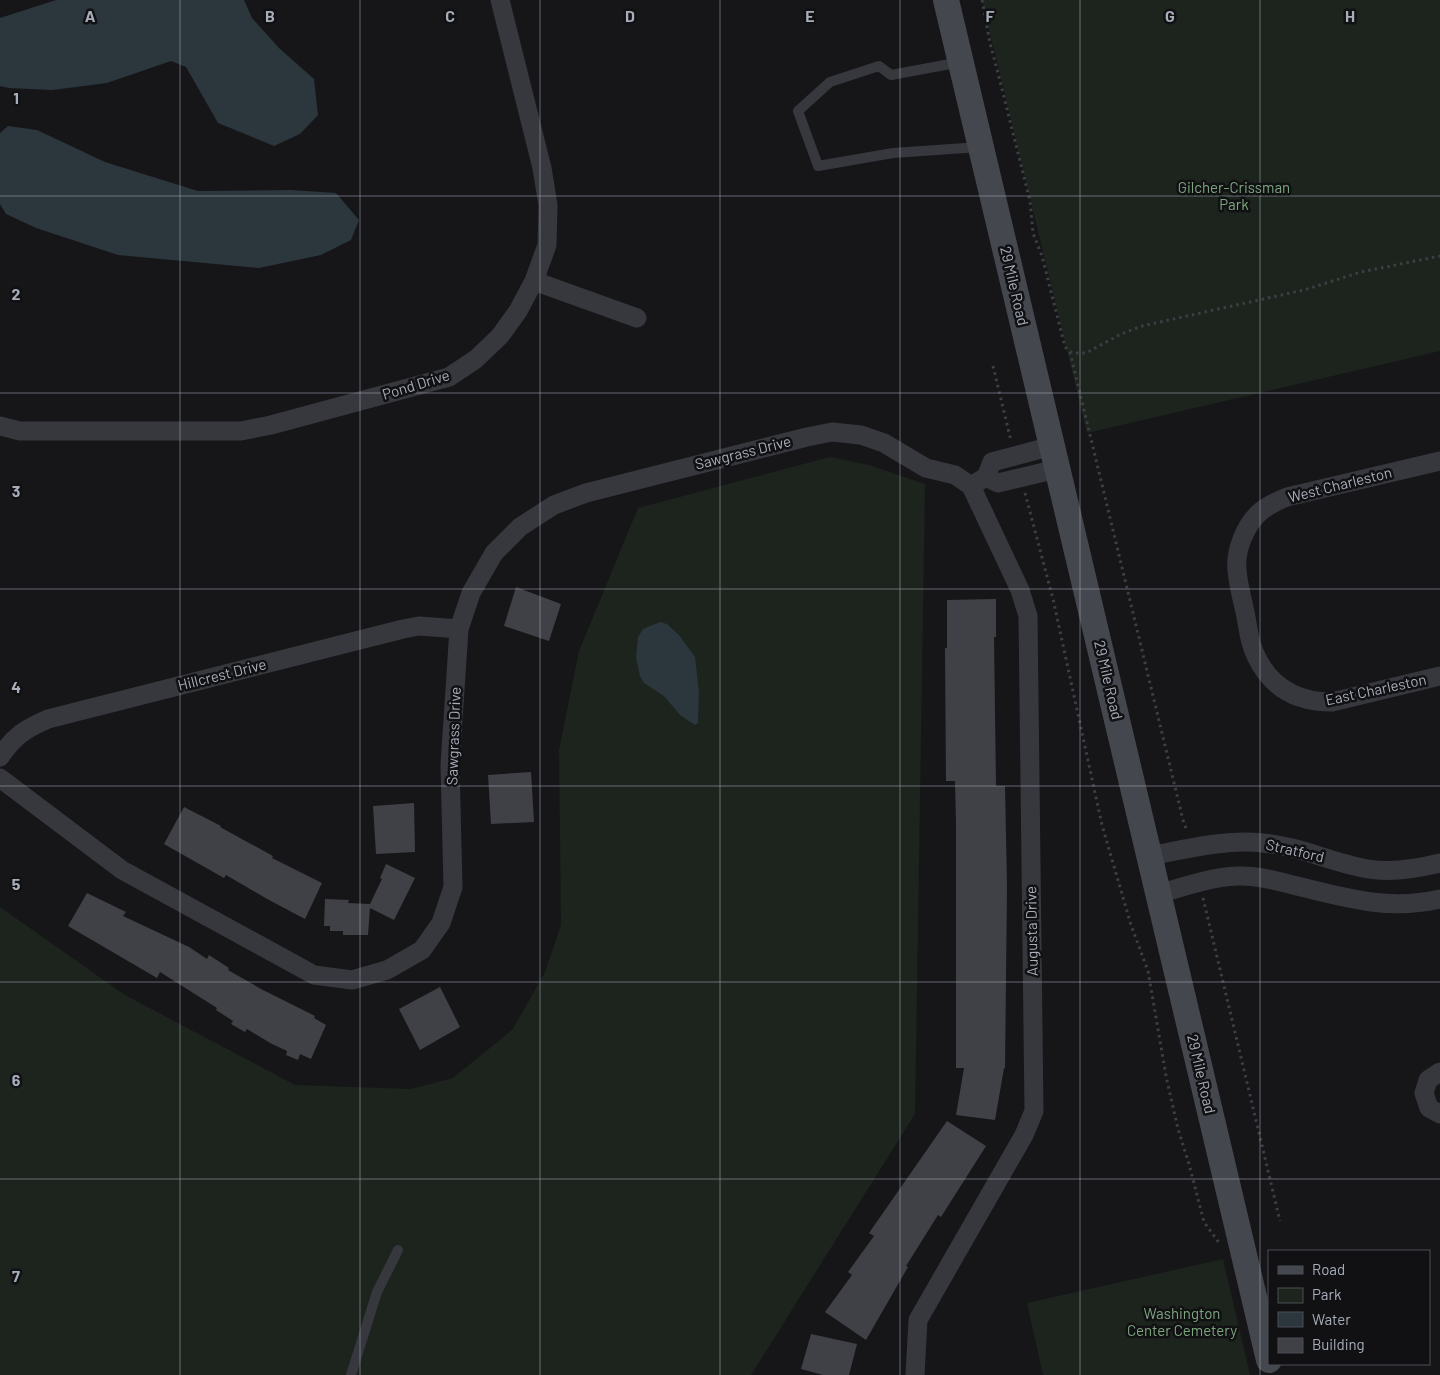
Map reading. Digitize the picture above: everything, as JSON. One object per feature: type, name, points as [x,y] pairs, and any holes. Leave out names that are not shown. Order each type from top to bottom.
[{"type":"street","name":"Pond Drive","points":[[0,426],[20,431],[241,431],[271,426],[449,377],[476,359],[500,336],[518,311],[534,281],[547,245],[548,205],[542,168],[500,0]]},
{"type":"street","name":"29 Mile Road","points":[[946,0],[1268,1356]]},
{"type":"street","points":[[534,281],[637,318]]},
{"type":"street","name":"Sawgrass Drive","points":[[0,778],[122,870],[314,975],[352,980],[387,970],[422,950],[441,923],[453,887],[450,765],[459,629],[471,593],[494,553],[520,527],[554,505],[586,493],[832,432],[861,435],[884,443],[926,468],[978,482]]},
{"type":"street","points":[[978,482],[992,462],[1015,456],[1055,457]]},
{"type":"street","points":[[978,482],[998,483],[1021,478],[1055,457]]},
{"type":"street","name":"West Charleston","points":[[1245,613],[1236,569],[1238,554],[1242,538],[1259,513],[1271,504],[1287,497],[1440,461]]},
{"type":"street","name":"Augusta Drive","points":[[915,1375],[918,1320],[1024,1135],[1034,1111],[1028,616],[1020,590],[978,482]]},
{"type":"street","name":"East Charleston","points":[[1245,613],[1255,654],[1270,679],[1298,698],[1316,702],[1332,702],[1440,676]]},
{"type":"street","name":"Hillcrest Drive","points":[[0,757],[11,740],[32,726],[48,719],[403,629],[419,626],[459,629]]},
{"type":"street","name":"Stratford","points":[[1150,856],[1212,844],[1264,843],[1282,845],[1367,868],[1384,870],[1408,870],[1440,863]]},
{"type":"street","points":[[1158,894],[1227,877],[1250,876],[1374,904],[1398,905],[1440,899]]},
{"type":"street","points":[[1440,1072],[1428,1080],[1424,1093],[1429,1108],[1440,1114]]},
{"type":"lane","points":[[961,62],[891,75],[879,66],[830,82],[798,111],[818,166],[893,152],[981,147]]},
{"type":"lane","points":[[351,1375],[377,1292],[398,1250]]},
{"type":"path","points":[[982,0],[990,43],[1030,201],[1032,233],[1042,256],[1065,347],[1070,352],[1086,353],[1121,334],[1142,326],[1304,290],[1361,272],[1440,256]]},
{"type":"path","points":[[1070,352],[1183,820],[1192,848]]},
{"type":"path","points":[[993,366],[1015,456]]},
{"type":"path","points":[[1021,478],[1053,599],[1102,825],[1131,925],[1148,971],[1166,1076],[1178,1129],[1204,1222],[1222,1246]]},
{"type":"path","points":[[1200,883],[1280,1221]]},
{"type":"green space","name":"Gilcher-Crissman Park","points":[[982,0],[1440,0],[1440,351],[1087,433]]},
{"type":"green space","points":[[830,457],[869,465],[925,484],[915,1114],[751,1375],[0,1375],[0,907],[125,995],[295,1085],[411,1089],[453,1078],[513,1029],[545,972],[561,925],[559,750],[579,651],[638,508]]},
{"type":"green space","name":"Washington Center Cemetery","points":[[1223,1259],[1250,1375],[1043,1375],[1027,1303]]},
{"type":"water","points":[[56,0],[244,0],[252,18],[279,48],[314,79],[318,115],[300,134],[274,146],[218,123],[186,67],[171,61],[107,83],[52,90],[0,86],[0,18]]},
{"type":"water","points":[[8,126],[37,130],[105,162],[198,191],[291,190],[336,193],[359,220],[351,240],[321,255],[259,268],[118,255],[36,228],[6,214],[0,204],[0,133]]},
{"type":"water","points":[[660,622],[667,624],[679,635],[695,657],[699,693],[698,723],[695,725],[680,715],[664,696],[644,683],[640,676],[636,657],[638,637],[643,629]]},
{"type":"building","points":[[516,587],[561,604],[549,641],[504,626]]},
{"type":"building","points":[[996,599],[996,637],[994,637],[996,786],[1005,786],[1007,887],[1005,1068],[995,1120],[956,1115],[964,1068],[956,1068],[955,781],[946,781],[945,648],[947,648],[947,600]]},
{"type":"building","points":[[531,772],[534,822],[491,824],[488,775]]},
{"type":"building","points":[[414,803],[415,852],[376,854],[373,806]]},
{"type":"building","points":[[184,807],[273,856],[272,858],[322,883],[305,919],[226,875],[224,878],[164,844]]},
{"type":"building","points":[[386,864],[415,878],[394,920],[370,908],[368,935],[343,935],[343,931],[330,931],[330,926],[324,926],[325,899],[349,900],[348,903],[370,904],[382,879],[380,878]]},
{"type":"building","points":[[87,893],[126,912],[123,916],[189,947],[207,959],[209,955],[229,968],[228,970],[261,989],[315,1016],[314,1018],[326,1025],[311,1059],[300,1054],[298,1060],[286,1055],[287,1051],[247,1029],[245,1032],[231,1024],[233,1021],[216,1010],[217,1008],[160,972],[157,978],[68,926]]},
{"type":"building","points":[[440,987],[460,1027],[420,1050],[399,1009]]},
{"type":"building","points":[[947,1121],[986,1146],[941,1217],[938,1215],[906,1266],[908,1267],[866,1340],[825,1312],[852,1275],[848,1272],[874,1236],[869,1233]]},
{"type":"building","points":[[811,1334],[857,1344],[849,1375],[823,1375],[801,1369]]}]
